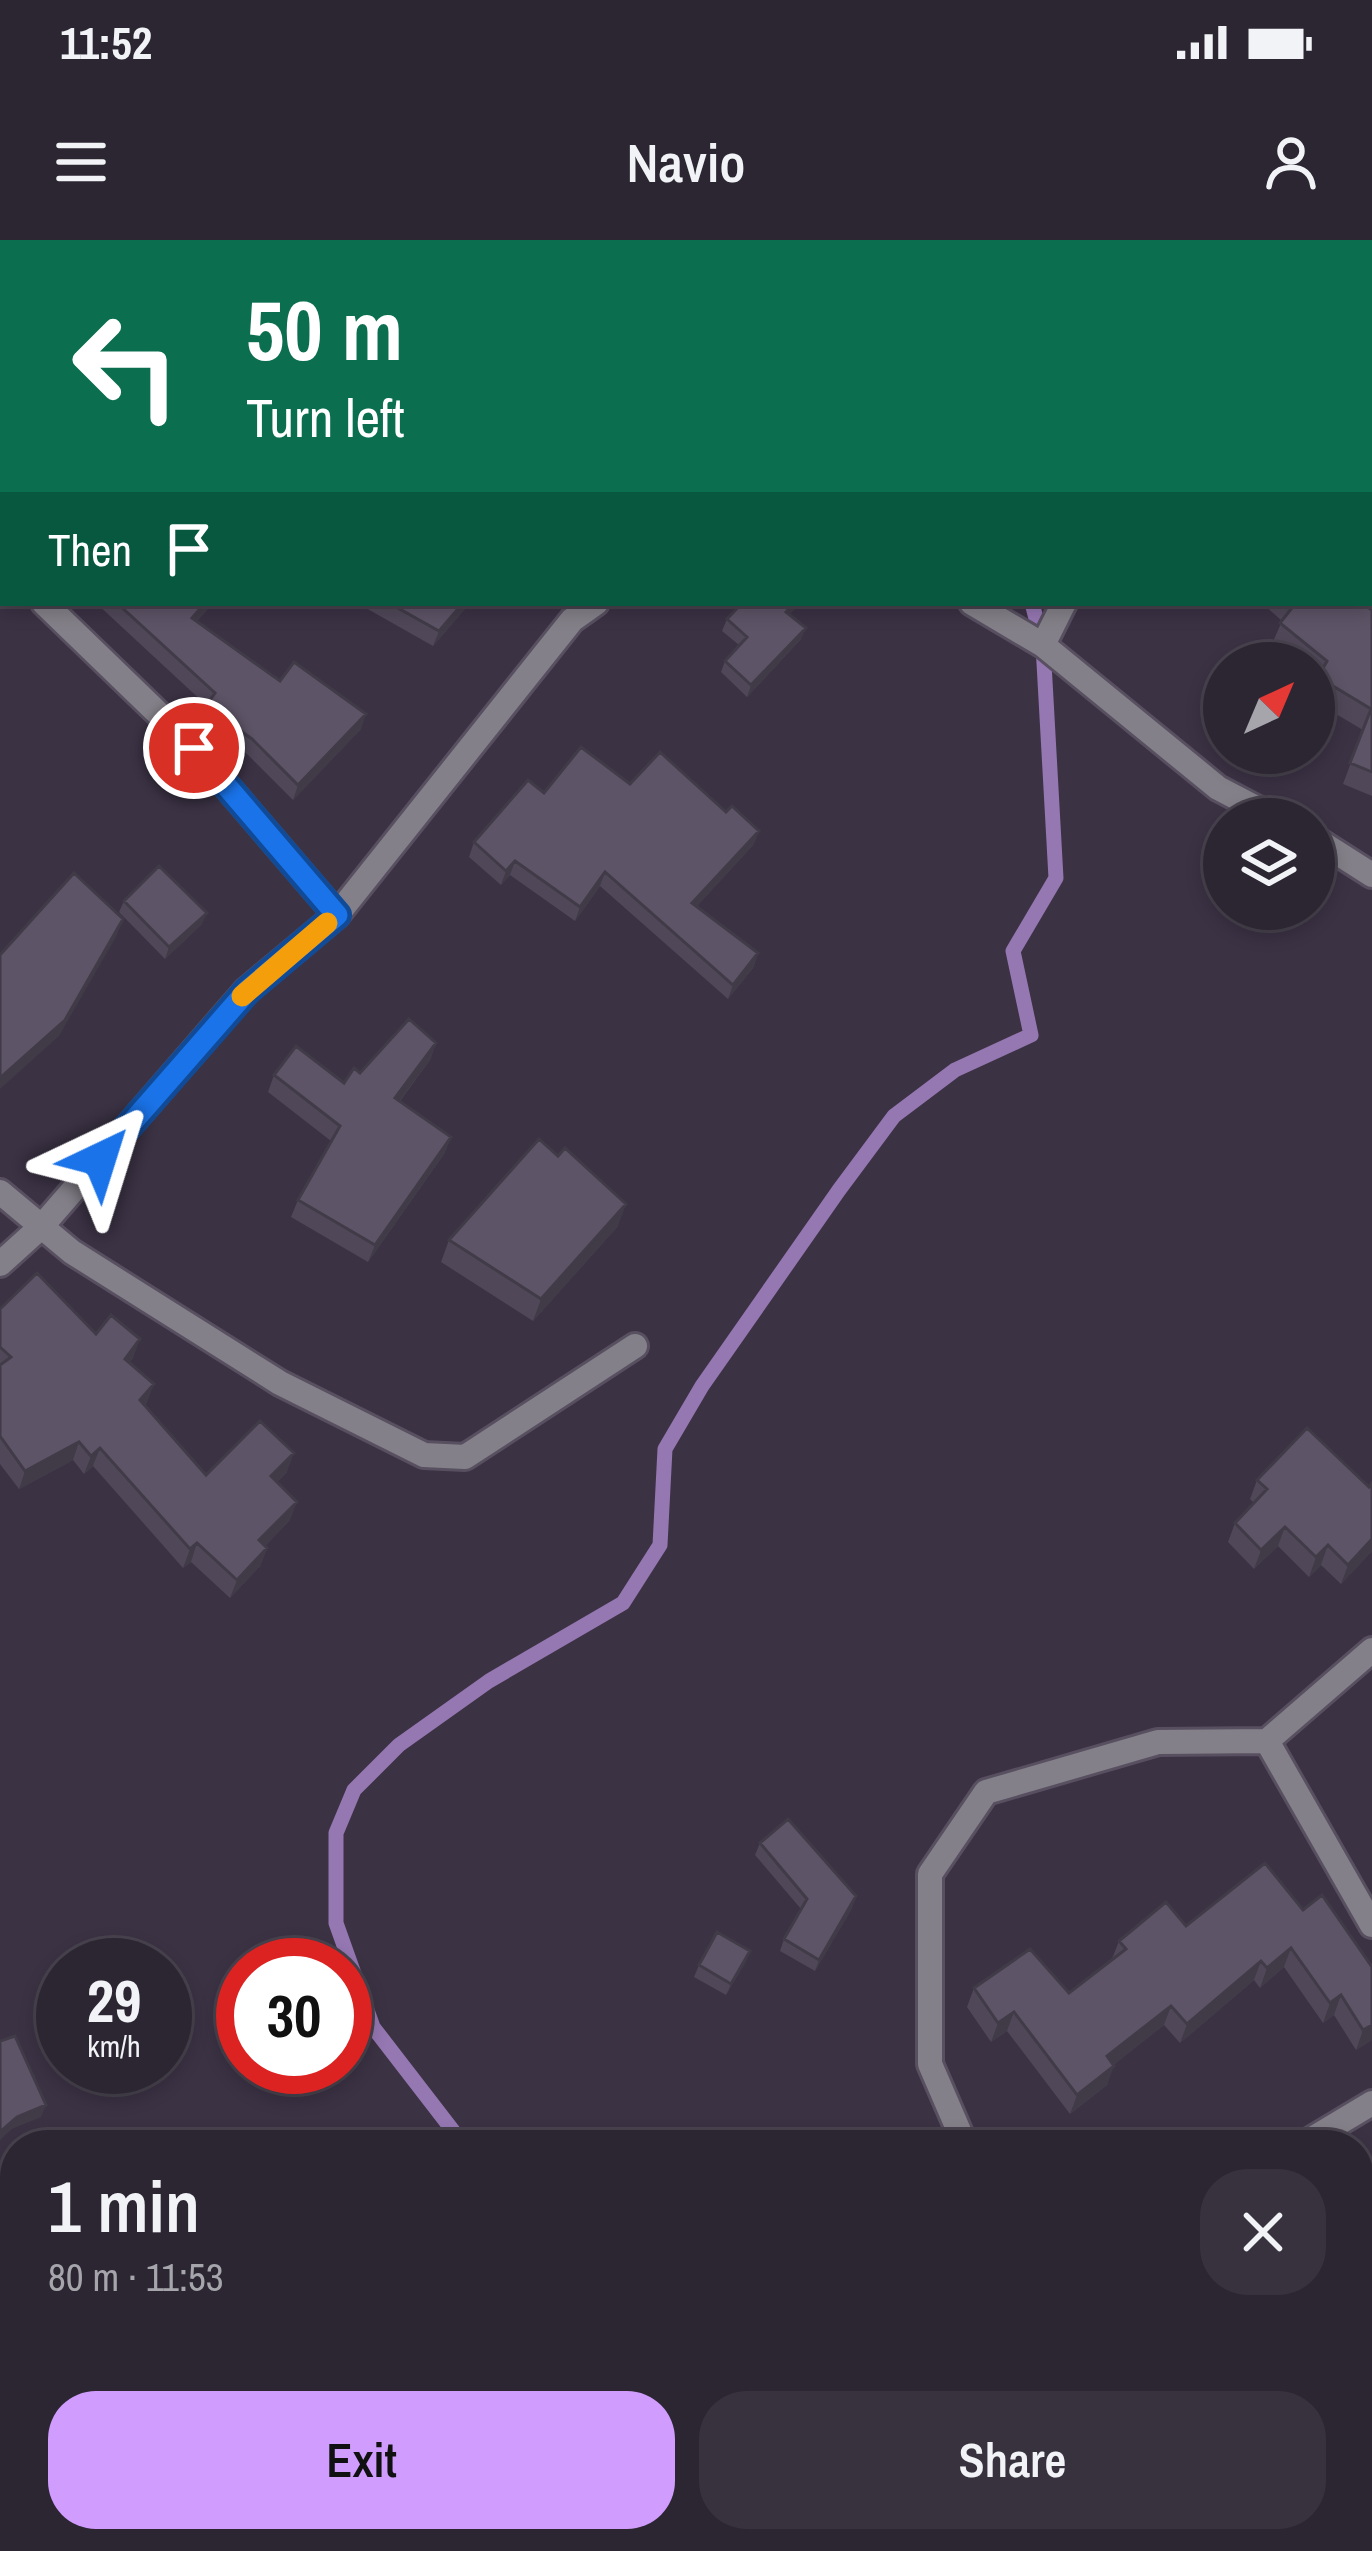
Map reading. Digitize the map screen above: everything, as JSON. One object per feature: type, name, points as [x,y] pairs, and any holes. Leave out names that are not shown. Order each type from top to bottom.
[{"type":"street","points":[[47,606],[194,748],[337,915]]},
{"type":"street","points":[[0,1264],[42,1226],[247,991],[337,915],[572,620],[592,606]]},
{"type":"street","points":[[977,606],[1043,645],[1218,788],[1237,798]]},
{"type":"street","points":[[1043,645],[1062,606]]},
{"type":"street","points":[[1335,851],[1372,875]]},
{"type":"street","points":[[0,1192],[72,1252],[280,1383],[424,1455],[465,1456],[634,1346]]},
{"type":"street","points":[[959,2130],[930,2064],[930,1874],[986,1792],[1158,1742],[1267,1741],[1372,1649]]},
{"type":"street","points":[[1267,1741],[1372,1925]]},
{"type":"street","points":[[1327,2130],[1372,2103]]},
{"type":"building","points":[[120,606],[202,606],[192,618],[280,681],[294,662],[366,714],[298,785],[252,739],[206,706],[215,693]]},
{"type":"building","points":[[394,606],[460,606],[439,631]]},
{"type":"building","points":[[739,606],[791,606],[786,612],[806,628],[751,685],[725,661],[747,637],[727,619]]},
{"type":"building","points":[[1293,606],[1366,606],[1372,610],[1372,772],[1350,763],[1371,709],[1335,687],[1335,642],[1304,642],[1280,623]]},
{"type":"building","points":[[581,747],[630,784],[660,752],[726,812],[732,806],[759,831],[692,903],[758,953],[733,985],[605,872],[580,907],[515,861],[506,871],[474,842],[528,780],[544,793]]},
{"type":"building","points":[[159,866],[207,913],[169,947],[124,901]]},
{"type":"building","points":[[74,873],[123,919],[65,1020],[0,1078],[0,955]]},
{"type":"building","points":[[409,1019],[436,1043],[395,1098],[451,1137],[375,1245],[298,1200],[340,1126],[274,1075],[296,1046],[344,1083],[354,1068],[360,1073]]},
{"type":"building","points":[[539,1139],[558,1156],[565,1148],[626,1204],[541,1299],[449,1240]]},
{"type":"building","points":[[37,1273],[96,1334],[111,1315],[140,1339],[125,1359],[154,1384],[140,1400],[206,1475],[260,1421],[294,1453],[271,1476],[297,1502],[259,1540],[267,1548],[237,1580],[197,1543],[190,1549],[100,1448],[91,1456],[79,1442],[25,1471],[0,1436],[0,1365],[11,1357],[0,1347],[0,1309]]},
{"type":"building","points":[[1307,1428],[1369,1487],[1372,1483],[1372,1539],[1348,1565],[1328,1545],[1316,1557],[1285,1527],[1261,1550],[1235,1523],[1267,1489],[1257,1480]]},
{"type":"building","points":[[788,1819],[856,1896],[819,1960],[784,1939],[807,1899],[760,1843]]},
{"type":"building","points":[[1265,1863],[1303,1910],[1322,1895],[1372,1967],[1372,2025],[1363,2030],[1341,1995],[1330,2003],[1291,1948],[1267,1968],[1261,1961],[1187,2024],[1171,2006],[1107,2056],[1114,2066],[1077,2095],[1014,2012],[998,2023],[974,1988],[1030,1949],[1069,1993],[1126,1949],[1119,1941],[1166,1902],[1186,1926]]},
{"type":"building","points":[[717,1932],[750,1951],[731,1984],[699,1965]]},
{"type":"building","points":[[15,2036],[36,2083],[36,2094],[41,2094],[46,2105],[0,2130],[0,2041]]},
{"type":"waterway","points":[[452,2130],[373,2027],[336,1923],[336,1833],[354,1790],[399,1745],[489,1681],[623,1603],[660,1545],[665,1449],[702,1386],[839,1190],[894,1116],[955,1070],[1031,1035],[1013,951],[1056,878],[1043,645],[1033,606]]},
{"type":"slow traffic","points":[[242,996],[327,923]]},
{"type":"route","points":[[100,1159],[247,991],[337,915],[194,748]]}]
